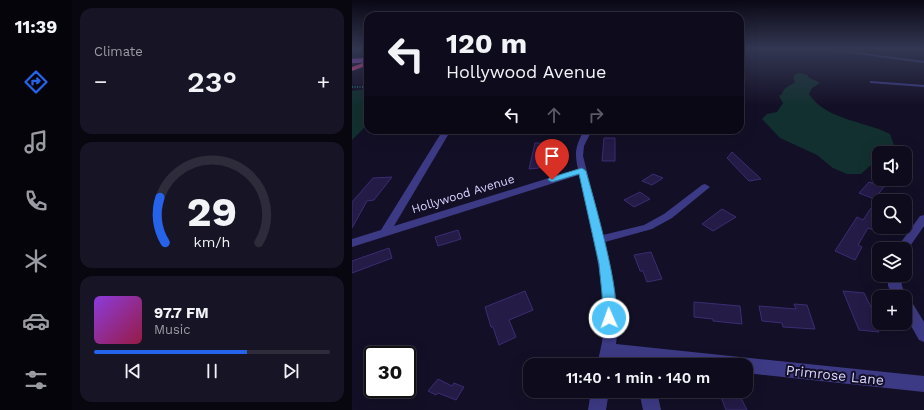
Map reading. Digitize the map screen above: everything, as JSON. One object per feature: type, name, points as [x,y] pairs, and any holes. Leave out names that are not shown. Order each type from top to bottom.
[{"type":"street","points":[[386,231],[445,134]]},
{"type":"street","points":[[586,134],[579,150],[582,171],[604,264],[608,294],[610,336],[606,358]]},
{"type":"street","name":"Hollywood Avenue","points":[[352,243],[386,231],[582,171]]},
{"type":"street","points":[[599,240],[648,227],[668,216],[705,187]]},
{"type":"street","points":[[907,242],[924,218]]},
{"type":"street","points":[[912,315],[924,335]]},
{"type":"street","name":"Primrose Lane","points":[[753,366],[924,384]]},
{"type":"street","points":[[597,410],[599,398]]},
{"type":"street","points":[[649,398],[652,410]]},
{"type":"lane","points":[[871,82],[924,86]]},
{"type":"path","points":[[352,87],[364,87]]},
{"type":"green space","points":[[800,73],[808,75],[808,77],[820,83],[812,88],[809,94],[816,103],[836,115],[890,134],[894,145],[872,146],[872,164],[861,174],[847,174],[833,168],[817,155],[780,138],[762,119],[767,114],[777,112],[783,103],[779,96],[786,88],[795,82],[793,78],[795,74]]},
{"type":"green space","points":[[364,90],[364,128],[352,140],[352,91]]},
{"type":"building","points":[[604,138],[615,138],[615,161],[602,161]]},
{"type":"building","points":[[535,143],[548,143],[544,162],[541,162],[539,168],[529,169]]},
{"type":"building","points":[[732,152],[761,179],[749,181],[727,158]]},
{"type":"building","points":[[653,174],[663,178],[652,185],[642,181]]},
{"type":"building","points":[[392,177],[374,200],[367,201],[352,228],[352,202],[373,178]]},
{"type":"building","points":[[869,182],[872,183],[872,186],[884,187],[878,194],[872,194],[872,198],[859,193]]},
{"type":"building","points":[[640,192],[650,199],[634,207],[624,200]]},
{"type":"building","points":[[872,208],[872,229],[868,228],[858,245],[862,247],[855,260],[835,251],[857,217],[863,220]]},
{"type":"building","points":[[722,209],[736,217],[713,231],[702,224]]},
{"type":"building","points":[[458,230],[461,239],[438,246],[435,237]]},
{"type":"building","points":[[389,248],[392,258],[352,273],[352,261]]},
{"type":"building","points":[[651,252],[662,279],[647,282],[643,271],[640,271],[634,255]]},
{"type":"building","points":[[525,291],[533,310],[509,320],[516,337],[499,345],[493,327],[491,327],[485,307]]},
{"type":"building","points":[[843,291],[864,293],[872,309],[872,330],[878,330],[879,332],[859,330]]},
{"type":"building","points":[[694,302],[740,306],[742,324],[713,321],[713,319],[694,317]]},
{"type":"building","points":[[794,304],[807,305],[815,329],[783,327],[782,323],[762,321],[759,306],[796,309]]},
{"type":"building","points":[[438,379],[452,386],[454,383],[464,387],[456,400],[438,393],[436,395],[428,391]]},
{"type":"building","points":[[721,398],[741,398],[747,410],[726,410]]},
{"type":"route","points":[[552,180],[582,171],[604,264],[608,294],[609,318]]}]
